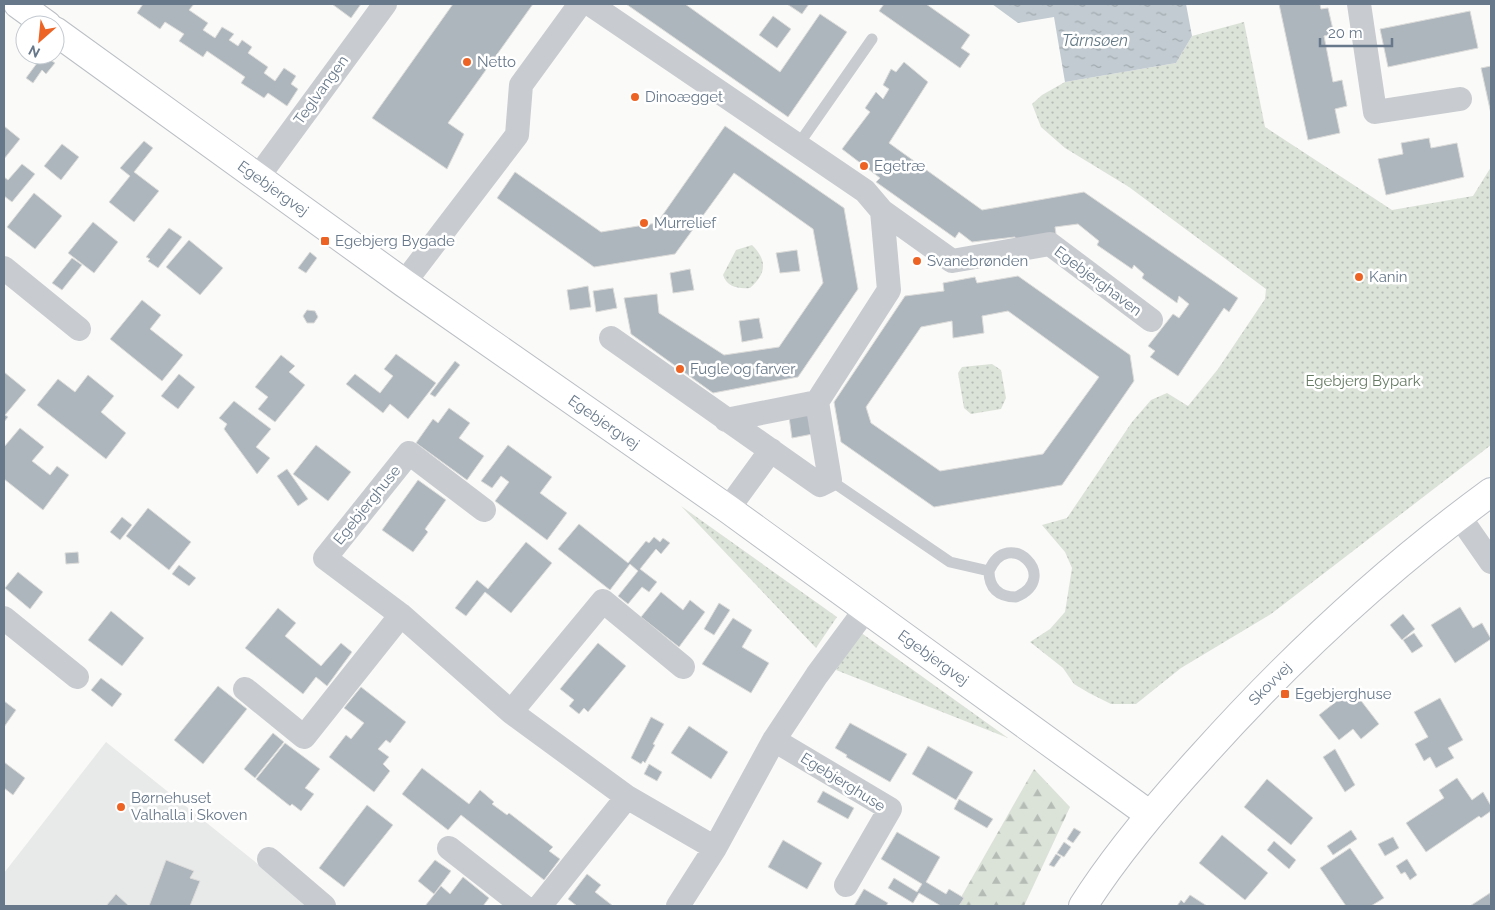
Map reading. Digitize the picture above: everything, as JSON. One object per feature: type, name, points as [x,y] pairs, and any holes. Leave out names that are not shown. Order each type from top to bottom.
[{"type":"street","points":[[18,4],[33,15]]},
{"type":"street","name":"Teglvangen","points":[[258,177],[385,4]]},
{"type":"street","points":[[404,283],[517,135],[521,85],[580,4]]},
{"type":"street","name":"Egebjerghaven","points":[[590,4],[865,191],[882,211],[952,260],[1050,244],[1151,320]]},
{"type":"street","points":[[1359,4],[1375,112],[1460,99]]},
{"type":"street","name":"Egebjergvej","points":[[65,38],[404,283],[728,508],[1150,815]]},
{"type":"street","points":[[611,338],[820,485],[830,480],[817,402],[889,290],[882,211]]},
{"type":"street","points":[[4,268],[79,329]]},
{"type":"street","points":[[726,420],[817,402]]},
{"type":"street","points":[[728,508],[771,450]]},
{"type":"street","name":"Egebjerghuse","points":[[484,510],[409,453],[325,558],[401,615],[511,712],[627,796],[715,848]]},
{"type":"street","name":"Skovvej","points":[[1083,906],[1150,815],[1257,694],[1363,595],[1491,492]]},
{"type":"street","points":[[1459,516],[1491,562]]},
{"type":"street","points":[[511,712],[603,601],[683,667]]},
{"type":"street","points":[[678,906],[715,848],[774,740],[866,609]]},
{"type":"street","points":[[245,689],[304,737],[401,615]]},
{"type":"street","points":[[4,618],[77,677]]},
{"type":"street","name":"Egebjerghuse","points":[[774,740],[890,809],[846,885]]},
{"type":"street","points":[[540,906],[627,796]]},
{"type":"street","points":[[449,848],[523,906]]},
{"type":"street","points":[[269,859],[324,906]]},
{"type":"lane","points":[[798,145],[872,39]]},
{"type":"lane","points":[[830,480],[950,562],[989,570]]},
{"type":"lane","points":[[1007,553],[1016,553],[1024,556],[1030,562],[1034,571],[1034,580],[1024,594],[1016,597],[1007,597],[999,594],[992,588],[989,570],[992,562],[999,556],[1007,553]]},
{"type":"shaded area","name":"Børnehuset Valhalla i Skoven","points":[[106,742],[310,906],[4,906],[4,873]]},
{"type":"green space","name":"Egebjerg Bypark","points":[[1244,22],[1265,127],[1392,210],[1473,196],[1491,167],[1491,445],[1271,614],[1181,668],[1136,704],[1111,704],[1074,684],[1063,668],[1030,642],[1050,629],[1065,612],[1072,568],[1065,552],[1042,525],[1067,518],[1132,422],[1151,400],[1167,393],[1188,406],[1218,369],[1265,299],[1266,289],[1129,187],[1065,148],[1041,127],[1032,104],[1042,95],[1065,82],[1176,63],[1192,36]]},
{"type":"green space","points":[[752,245],[761,256],[763,262],[759,278],[750,288],[730,285],[723,275],[736,250]]},
{"type":"green space","points":[[992,364],[1001,370],[1006,398],[1001,409],[971,414],[964,408],[958,373],[962,367]]},
{"type":"green space","points":[[681,506],[837,617],[816,648]]},
{"type":"green space","points":[[860,632],[1008,738],[836,670]]},
{"type":"green space","points":[[1034,769],[1070,807],[1024,906],[956,906]]},
{"type":"water","name":"Tårnsøen","points":[[992,4],[1186,4],[1192,36],[1176,63],[1065,82],[1054,17],[1018,23]]},
{"type":"building","points":[[143,4],[194,4],[189,10],[208,23],[203,30],[215,38],[222,27],[234,34],[229,40],[238,46],[242,40],[252,47],[248,53],[268,67],[264,73],[275,81],[284,68],[296,76],[291,84],[298,89],[287,106],[268,93],[264,98],[241,83],[245,77],[207,51],[203,57],[179,41],[184,34],[165,22],[160,29],[137,13]]},
{"type":"building","points":[[332,4],[361,4],[351,18]]},
{"type":"building","points":[[453,4],[533,4],[448,123],[464,134],[447,169],[372,118]]},
{"type":"building","points":[[626,4],[685,4],[780,72],[820,14],[847,32],[788,117]]},
{"type":"building","points":[[787,4],[809,4],[802,14]]},
{"type":"building","points":[[884,4],[926,4],[970,35],[961,48],[970,54],[960,68],[879,11]]},
{"type":"building","points":[[1279,4],[1320,4],[1321,9],[1328,8],[1334,34],[1324,36],[1333,82],[1342,80],[1347,106],[1335,109],[1340,133],[1308,140]]},
{"type":"building","points":[[1470,11],[1478,48],[1388,67],[1380,29]]},
{"type":"building","points":[[773,16],[791,29],[777,48],[759,35]]},
{"type":"building","points":[[904,62],[928,82],[889,143],[982,210],[1084,192],[1238,298],[1229,312],[1224,308],[1178,376],[1150,357],[1155,351],[1148,346],[1173,314],[1179,318],[1189,304],[1179,296],[1177,303],[1142,278],[1144,274],[1134,265],[1132,269],[1097,245],[1099,241],[1078,224],[1055,227],[1056,234],[1015,242],[1015,237],[972,242],[959,232],[955,238],[876,182],[880,178],[842,149],[870,112],[865,108],[876,92],[883,99],[889,89],[883,85],[891,69],[896,72]]},
{"type":"building","points":[[36,65],[53,65],[46,74],[42,70],[33,83],[26,78]]},
{"type":"building","points":[[1491,66],[1491,114],[1481,68]]},
{"type":"building","points":[[4,126],[20,139],[4,159]]},
{"type":"building","points":[[725,126],[844,208],[858,289],[798,377],[713,393],[631,334],[624,298],[657,294],[659,313],[724,355],[779,347],[823,283],[813,229],[734,173],[675,254],[594,267],[497,198],[515,172],[601,232],[657,223]]},
{"type":"building","points":[[1429,138],[1431,148],[1457,143],[1464,177],[1386,195],[1378,159],[1403,154],[1401,143]]},
{"type":"building","points":[[144,141],[153,148],[134,172],[159,191],[134,222],[109,202],[130,176],[120,168]]},
{"type":"building","points":[[62,144],[79,157],[61,180],[44,166]]},
{"type":"building","points":[[22,164],[35,174],[12,202],[4,196],[4,177],[8,180]]},
{"type":"building","points":[[34,193],[62,216],[35,249],[7,227]]},
{"type":"building","points":[[93,222],[118,242],[94,273],[68,253]]},
{"type":"building","points":[[169,228],[182,237],[158,268],[148,261],[150,259],[146,257]]},
{"type":"building","points":[[189,240],[223,268],[200,295],[166,267]]},
{"type":"building","points":[[797,250],[800,271],[780,273],[776,253]]},
{"type":"building","points":[[310,252],[317,258],[306,273],[298,268]]},
{"type":"building","points":[[72,258],[82,265],[62,290],[52,283]]},
{"type":"building","points":[[690,269],[694,290],[673,293],[670,273]]},
{"type":"building","points":[[1018,276],[1130,355],[1134,381],[1062,485],[934,507],[841,442],[834,402],[905,296],[944,291],[943,283],[975,277],[977,283]],"holes":[[[1008,311],[1099,377],[1043,454],[940,471],[871,423],[866,407],[921,327],[952,321],[953,338],[984,333],[982,316]]]},
{"type":"building","points":[[588,286],[591,307],[570,310],[567,290]]},
{"type":"building","points":[[613,288],[617,308],[596,312],[593,291]]},
{"type":"building","points":[[142,300],[161,315],[150,329],[183,355],[162,381],[110,339]]},
{"type":"building","points":[[307,310],[315,311],[318,317],[314,323],[307,323],[303,316]]},
{"type":"building","points":[[759,318],[763,338],[742,342],[739,321]]},
{"type":"building","points":[[396,354],[436,383],[408,419],[390,404],[383,413],[346,384],[355,374],[380,393],[393,376],[384,369]]},
{"type":"building","points":[[281,355],[295,366],[289,372],[305,385],[275,422],[258,409],[268,397],[255,387]]},
{"type":"building","points":[[455,361],[460,365],[435,397],[430,394]]},
{"type":"building","points":[[4,372],[26,390],[5,415],[8,417],[4,422]]},
{"type":"building","points":[[179,374],[195,387],[178,409],[161,396]]},
{"type":"building","points":[[88,375],[114,396],[101,412],[126,433],[106,459],[37,405],[58,379],[75,392]]},
{"type":"building","points":[[234,401],[271,429],[256,447],[270,458],[257,474],[224,429],[227,424],[219,418]]},
{"type":"building","points":[[449,408],[470,423],[459,438],[484,456],[467,480],[416,443],[433,419],[438,423]]},
{"type":"building","points":[[810,413],[813,434],[792,438],[789,417]]},
{"type":"building","points":[[20,428],[44,447],[32,461],[50,475],[57,466],[69,475],[43,510],[4,479],[4,447]]},
{"type":"building","points":[[316,445],[351,472],[328,501],[293,474]]},
{"type":"building","points":[[508,445],[552,477],[540,493],[567,513],[547,540],[495,501],[509,482],[501,476],[492,488],[481,481]]},
{"type":"building","points":[[287,469],[308,499],[298,506],[277,476]]},
{"type":"building","points":[[418,480],[446,500],[425,529],[428,532],[413,552],[382,530]]},
{"type":"building","points":[[148,508],[191,542],[169,570],[126,536]]},
{"type":"building","points":[[122,517],[132,525],[120,540],[110,532]]},
{"type":"building","points":[[579,524],[628,563],[646,541],[649,543],[654,537],[660,542],[663,538],[670,543],[661,554],[656,549],[640,569],[657,582],[649,592],[642,587],[628,604],[618,596],[638,571],[630,564],[610,590],[558,549]]},
{"type":"building","points":[[526,542],[552,563],[511,613],[485,592],[466,616],[455,608],[477,580],[488,589]]},
{"type":"building","points":[[78,552],[79,563],[66,564],[65,553]]},
{"type":"building","points":[[179,565],[196,578],[189,586],[172,574]]},
{"type":"building","points":[[18,572],[43,592],[30,609],[5,588]]},
{"type":"building","points":[[661,592],[683,610],[690,600],[705,612],[679,647],[641,617]]},
{"type":"building","points":[[719,603],[730,610],[714,635],[704,629]]},
{"type":"building","points":[[1460,607],[1473,628],[1482,623],[1491,639],[1455,663],[1431,625]]},
{"type":"building","points":[[278,608],[296,623],[285,636],[321,666],[341,643],[352,652],[327,686],[316,677],[303,694],[245,648]]},
{"type":"building","points":[[111,611],[144,638],[122,666],[88,640]]},
{"type":"building","points":[[1403,614],[1415,629],[1402,640],[1390,625]]},
{"type":"building","points":[[733,618],[752,630],[742,647],[769,663],[751,693],[702,664]]},
{"type":"building","points":[[1414,633],[1423,646],[1412,653],[1403,640]]},
{"type":"building","points":[[598,643],[626,666],[588,712],[584,708],[579,714],[569,706],[574,700],[560,689]]},
{"type":"building","points":[[101,678],[122,694],[112,707],[91,690]]},
{"type":"building","points":[[218,686],[247,709],[203,764],[174,740]]},
{"type":"building","points":[[361,687],[406,722],[390,743],[386,740],[378,749],[389,757],[383,764],[390,771],[374,792],[329,757],[346,735],[351,739],[364,723],[344,708]]},
{"type":"building","points":[[1352,689],[1379,724],[1361,739],[1353,729],[1339,740],[1319,715]]},
{"type":"building","points":[[1440,698],[1463,740],[1448,748],[1454,758],[1436,768],[1430,757],[1424,761],[1415,744],[1428,737],[1414,712]]},
{"type":"building","points":[[4,701],[16,710],[4,727]]},
{"type":"building","points":[[651,717],[664,724],[645,763],[643,761],[641,764],[631,758]]},
{"type":"building","points":[[850,723],[907,754],[890,782],[846,757],[847,755],[835,748]]},
{"type":"building","points":[[689,726],[728,752],[711,779],[671,753]]},
{"type":"building","points":[[273,733],[284,742],[255,778],[244,769]]},
{"type":"building","points":[[285,743],[320,769],[305,788],[314,794],[301,811],[292,804],[290,806],[256,779]]},
{"type":"building","points":[[928,746],[973,772],[956,800],[912,774]]},
{"type":"building","points":[[1335,749],[1355,785],[1345,792],[1323,757]]},
{"type":"building","points":[[4,762],[25,778],[13,795],[4,788]]},
{"type":"building","points":[[649,764],[662,772],[657,781],[644,774]]},
{"type":"building","points":[[422,768],[469,804],[480,790],[494,802],[492,804],[507,815],[509,813],[553,847],[549,851],[560,859],[544,880],[461,815],[448,830],[402,794]]},
{"type":"building","points":[[1457,778],[1472,800],[1483,792],[1491,806],[1491,811],[1481,818],[1479,816],[1426,852],[1406,823],[1444,798],[1439,790]]},
{"type":"building","points":[[1267,779],[1313,818],[1291,845],[1244,807]]},
{"type":"building","points":[[823,791],[854,808],[848,819],[817,802]]},
{"type":"building","points":[[959,799],[993,819],[987,828],[954,809]]},
{"type":"building","points":[[367,805],[393,825],[344,887],[319,868]]},
{"type":"building","points":[[1074,828],[1081,832],[1073,843],[1067,839]]},
{"type":"building","points":[[1351,830],[1357,839],[1333,855],[1327,846]]},
{"type":"building","points":[[897,832],[940,857],[926,882],[946,894],[949,889],[964,898],[959,906],[941,906],[919,893],[913,903],[888,888],[894,878],[917,892],[922,884],[881,859]]},
{"type":"building","points":[[1222,835],[1268,873],[1245,900],[1199,863]]},
{"type":"building","points":[[1393,837],[1399,848],[1385,856],[1378,844]]},
{"type":"building","points":[[783,840],[822,863],[807,889],[768,867]]},
{"type":"building","points":[[1274,841],[1296,860],[1289,869],[1267,850]]},
{"type":"building","points":[[1064,842],[1071,847],[1064,857],[1057,853]]},
{"type":"building","points":[[1350,848],[1384,898],[1371,906],[1346,906],[1320,868]]},
{"type":"building","points":[[1056,854],[1061,857],[1054,867],[1049,865]]},
{"type":"building","points":[[1407,859],[1417,875],[1410,880],[1405,872],[1401,874],[1396,866]]},
{"type":"building","points":[[166,860],[194,871],[190,878],[200,881],[190,906],[149,906]]},
{"type":"building","points":[[435,860],[451,871],[434,894],[418,881]]},
{"type":"building","points":[[587,874],[601,885],[595,892],[613,906],[577,906],[568,899]]},
{"type":"building","points":[[463,877],[489,898],[483,906],[425,906],[441,886],[450,894]]},
{"type":"building","points":[[864,889],[888,903],[886,906],[854,906]]},
{"type":"building","points":[[1490,893],[1491,906],[1470,906]]},
{"type":"building","points":[[116,894],[129,906],[106,906]]},
{"type":"building","points":[[1190,895],[1207,906],[1177,906],[1181,900],[1184,903]]},
{"type":"place","name":"Netto","points":[[467,62]]},
{"type":"place","name":"Dinoægget","points":[[635,97]]},
{"type":"place","name":"Egetræ","points":[[864,166]]},
{"type":"place","name":"Murrelief","points":[[644,223]]},
{"type":"place","name":"Egebjerg Bygade","points":[[325,241]]},
{"type":"place","name":"Svanebrønden","points":[[917,261]]},
{"type":"place","name":"Kanin","points":[[1359,277]]},
{"type":"place","name":"Fugle og farver","points":[[680,369]]},
{"type":"place","name":"Egebjerghuse","points":[[1285,694]]},
{"type":"place","name":"Børnehuset Valhalla i Skoven","points":[[121,807]]}]
